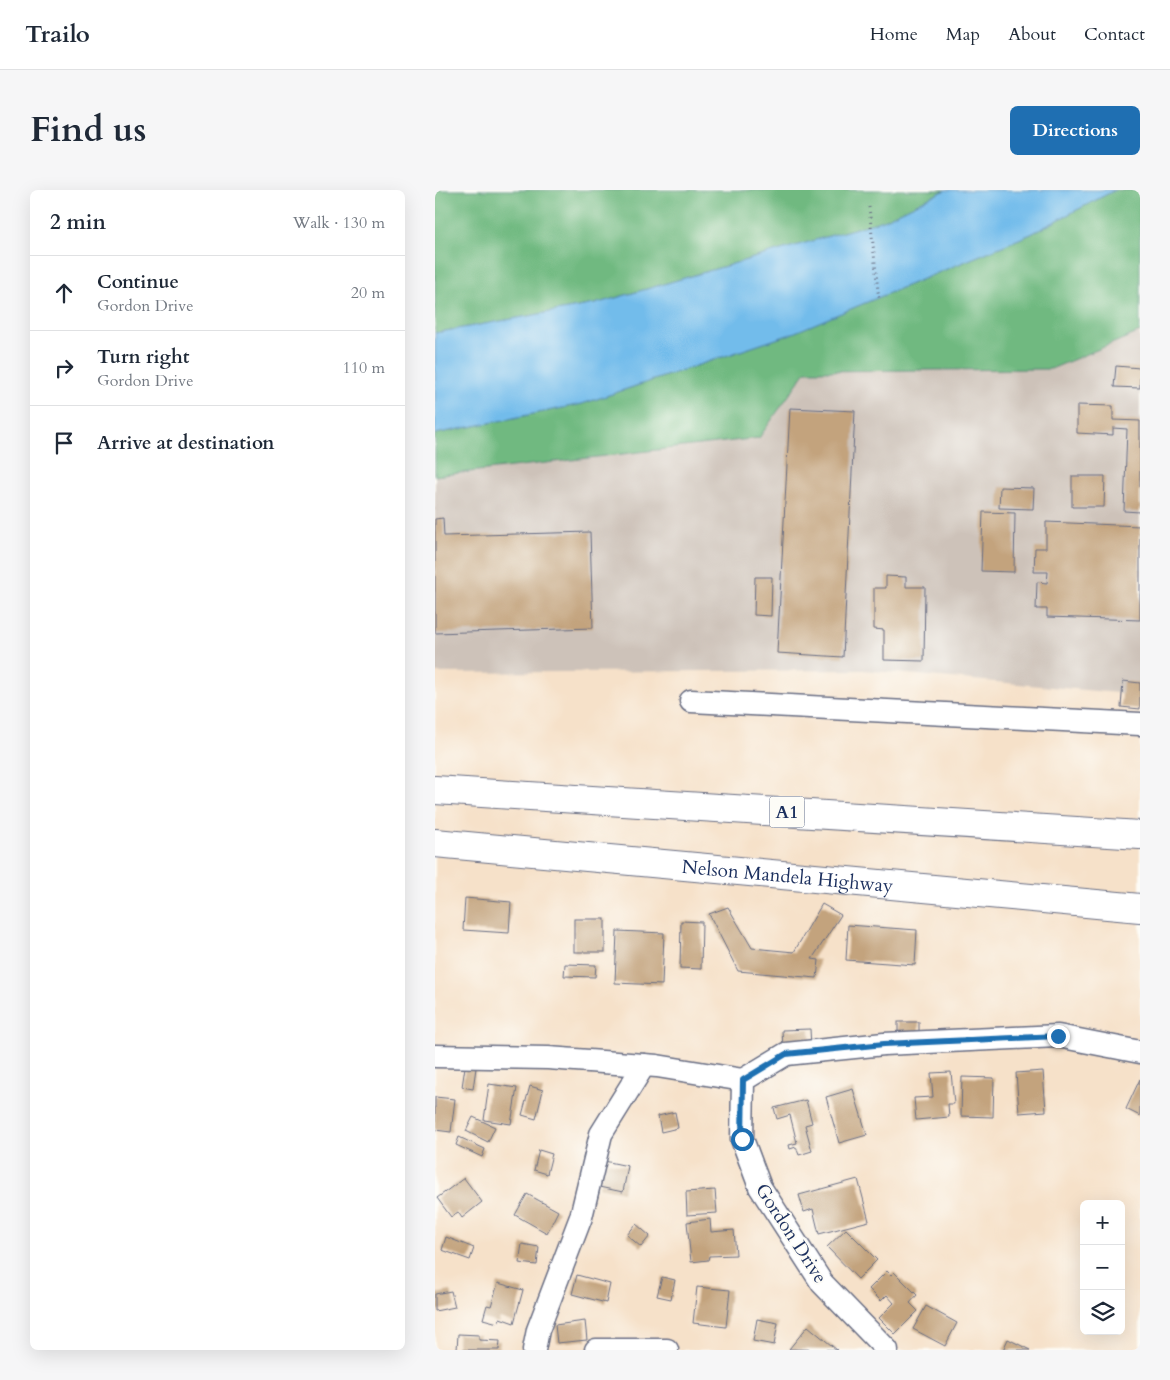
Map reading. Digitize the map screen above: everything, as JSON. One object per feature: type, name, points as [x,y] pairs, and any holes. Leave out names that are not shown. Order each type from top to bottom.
[{"type":"highway","name":"A1","points":[[435,790],[1140,835]]},
{"type":"highway","name":"Nelson Mandela Highway","points":[[435,843],[1140,908]]},
{"type":"street","points":[[691,701],[1140,724]]},
{"type":"street","points":[[435,1056],[548,1058],[643,1065],[743,1080],[786,1054],[884,1044],[1058,1036],[1140,1052]]},
{"type":"street","points":[[534,1350],[538,1330],[581,1217],[601,1134],[643,1065]]},
{"type":"street","name":"Gordon Drive","points":[[743,1080],[742,1139],[759,1187],[822,1283],[887,1350]]},
{"type":"street","points":[[595,1350],[667,1350]]},
{"type":"path","points":[[869,207],[879,300]]},
{"type":"shaded area","points":[[1140,332],[1140,695],[863,670],[435,673],[435,476],[759,438],[806,371],[1051,369]]},
{"type":"green space","points":[[435,190],[946,190],[881,221],[595,304],[435,333]]},
{"type":"green space","points":[[1115,190],[1140,190],[1140,332],[1051,369],[806,371],[759,438],[435,476],[435,434],[582,404],[788,335],[1031,234]]},
{"type":"water","points":[[946,190],[1115,190],[1031,234],[788,335],[582,404],[435,434],[435,333],[595,304],[881,221]]},
{"type":"building","points":[[1116,366],[1140,368],[1140,388],[1114,387]]},
{"type":"building","points":[[1077,405],[1113,406],[1113,420],[1140,421],[1140,512],[1124,511],[1127,429],[1113,428],[1113,435],[1077,433]]},
{"type":"building","points":[[790,408],[855,411],[843,657],[777,653]]},
{"type":"building","points":[[1072,476],[1105,476],[1104,507],[1072,507]]},
{"type":"building","points":[[1000,487],[1034,488],[1033,509],[999,508]]},
{"type":"building","points":[[983,512],[1015,513],[1014,572],[981,571]]},
{"type":"building","points":[[443,518],[444,536],[590,532],[593,628],[435,633],[435,519]]},
{"type":"building","points":[[1046,522],[1140,526],[1140,620],[1047,617],[1047,609],[1036,609],[1037,582],[1047,583],[1048,572],[1034,572],[1035,548],[1046,548]]},
{"type":"building","points":[[886,576],[906,577],[906,587],[925,587],[924,661],[884,660],[884,630],[874,629],[874,588],[886,588]]},
{"type":"building","points":[[755,577],[772,577],[771,616],[754,615]]},
{"type":"building","points":[[1123,681],[1140,683],[1140,709],[1121,707]]},
{"type":"building","points":[[465,898],[511,902],[509,933],[463,930]]},
{"type":"building","points":[[822,904],[841,915],[812,959],[819,960],[817,978],[738,971],[709,914],[728,907],[752,948],[794,952]]},
{"type":"building","points":[[574,919],[605,919],[605,952],[574,952]]},
{"type":"building","points":[[681,921],[702,922],[701,969],[680,968]]},
{"type":"building","points":[[848,925],[917,930],[915,965],[846,960]]},
{"type":"building","points":[[617,931],[664,933],[662,985],[615,983]]},
{"type":"building","points":[[565,964],[596,965],[595,977],[564,976]]},
{"type":"building","points":[[898,1022],[919,1022],[919,1037],[898,1037]]},
{"type":"building","points":[[810,1029],[811,1047],[783,1048],[782,1030]]},
{"type":"building","points":[[465,1067],[476,1068],[473,1089],[462,1087]]},
{"type":"building","points":[[1043,1071],[1046,1111],[1019,1113],[1016,1073]]},
{"type":"building","points":[[951,1072],[954,1104],[948,1104],[949,1117],[916,1120],[914,1098],[933,1097],[931,1073]]},
{"type":"building","points":[[962,1077],[994,1078],[993,1117],[961,1116]]},
{"type":"building","points":[[1140,1079],[1140,1116],[1126,1109]]},
{"type":"building","points":[[489,1084],[517,1088],[511,1124],[484,1120]]},
{"type":"building","points":[[530,1086],[543,1090],[536,1119],[522,1115]]},
{"type":"building","points":[[853,1089],[867,1135],[839,1143],[826,1097]]},
{"type":"building","points":[[435,1097],[455,1099],[451,1132],[435,1130]]},
{"type":"building","points":[[806,1100],[812,1123],[805,1125],[812,1151],[799,1155],[796,1147],[790,1149],[789,1145],[797,1143],[790,1115],[777,1119],[774,1108]]},
{"type":"building","points":[[675,1112],[678,1128],[661,1132],[658,1116]]},
{"type":"building","points":[[473,1117],[495,1127],[488,1142],[466,1131]]},
{"type":"building","points":[[459,1137],[485,1149],[482,1157],[456,1145]]},
{"type":"building","points":[[539,1150],[552,1154],[547,1174],[534,1170]]},
{"type":"building","points":[[604,1161],[628,1166],[623,1192],[599,1187]]},
{"type":"building","points":[[464,1178],[482,1202],[462,1218],[458,1212],[451,1217],[437,1198]]},
{"type":"building","points":[[858,1179],[869,1221],[819,1234],[813,1209],[804,1212],[799,1195]]},
{"type":"building","points":[[715,1190],[717,1213],[687,1215],[686,1192]]},
{"type":"building","points":[[527,1194],[558,1211],[547,1233],[515,1215]]},
{"type":"building","points":[[710,1219],[711,1232],[734,1230],[736,1255],[709,1256],[708,1260],[691,1262],[687,1222]]},
{"type":"building","points":[[636,1224],[650,1236],[641,1247],[627,1235]]},
{"type":"building","points":[[846,1229],[877,1260],[858,1279],[827,1247]]},
{"type":"building","points":[[446,1237],[474,1248],[470,1260],[442,1250]]},
{"type":"building","points":[[522,1244],[539,1247],[537,1265],[519,1263]]},
{"type":"building","points":[[887,1271],[891,1275],[894,1272],[917,1295],[910,1303],[918,1311],[895,1334],[879,1318],[894,1303],[887,1295],[881,1301],[869,1289]]},
{"type":"building","points":[[577,1275],[610,1284],[606,1303],[572,1294]]},
{"type":"building","points":[[662,1277],[675,1280],[671,1299],[657,1296]]},
{"type":"building","points":[[498,1283],[523,1290],[514,1323],[500,1318],[498,1323],[483,1319],[487,1305],[491,1306]]},
{"type":"building","points":[[697,1287],[730,1290],[726,1327],[693,1323]]},
{"type":"building","points":[[451,1291],[455,1307],[435,1311],[435,1294]]},
{"type":"building","points":[[926,1306],[957,1323],[945,1346],[913,1329]]},
{"type":"building","points":[[757,1319],[778,1323],[774,1345],[753,1341]]},
{"type":"building","points":[[585,1321],[587,1340],[557,1343],[555,1325]]},
{"type":"building","points":[[808,1326],[837,1350],[789,1349]]},
{"type":"building","points":[[458,1334],[479,1335],[479,1340],[500,1341],[499,1350],[457,1350]]},
{"type":"building","points":[[1008,1339],[1030,1350],[1003,1350]]},
{"type":"route","points":[[742,1139],[743,1080],[786,1054],[884,1044],[1058,1036]]}]
